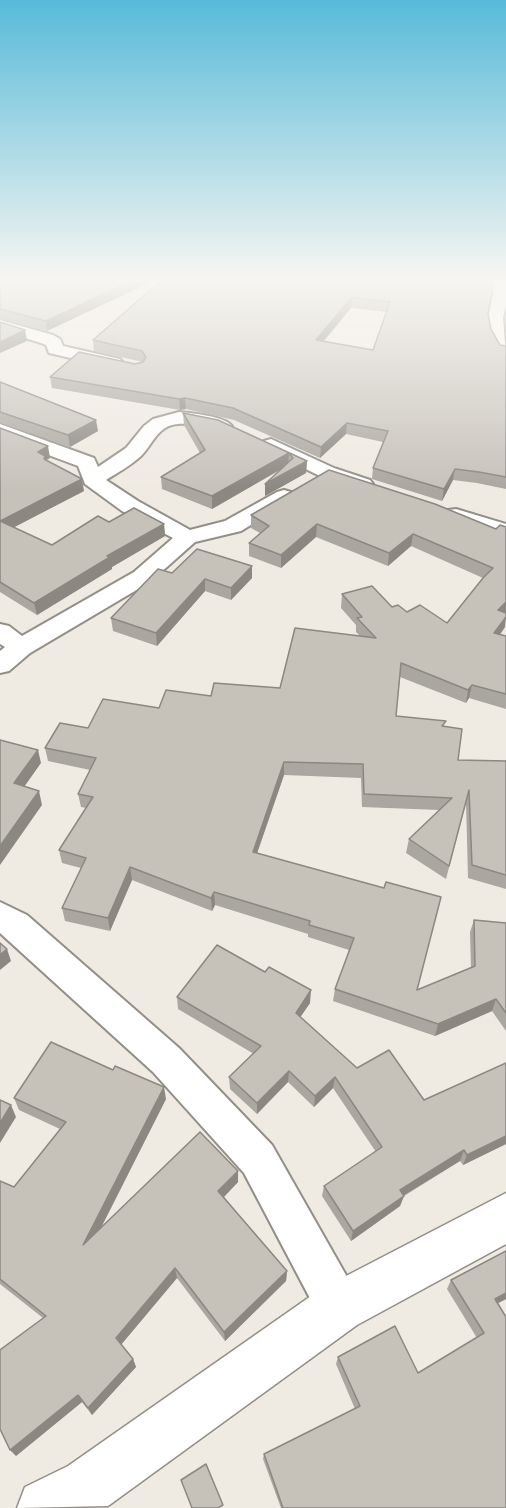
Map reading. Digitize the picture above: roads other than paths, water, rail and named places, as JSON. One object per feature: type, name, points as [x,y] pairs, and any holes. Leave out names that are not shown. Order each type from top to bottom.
[{"type":"main road","points":[[46,1508],[88,1486],[339,1306],[506,1217]]},
{"type":"street","points":[[56,349],[126,366]]},
{"type":"street","points":[[92,480],[130,455],[143,439],[170,418],[195,418],[248,436],[327,472],[381,490]]},
{"type":"street","points":[[0,430],[87,462],[92,480],[130,506],[187,537]]},
{"type":"street","points":[[0,665],[21,647],[142,577],[187,537],[233,525],[327,472]]},
{"type":"street","points":[[436,508],[506,531]]},
{"type":"street","points":[[0,632],[21,647]]},
{"type":"street","points":[[0,916],[15,925],[166,1060],[258,1159],[339,1306]]}]
